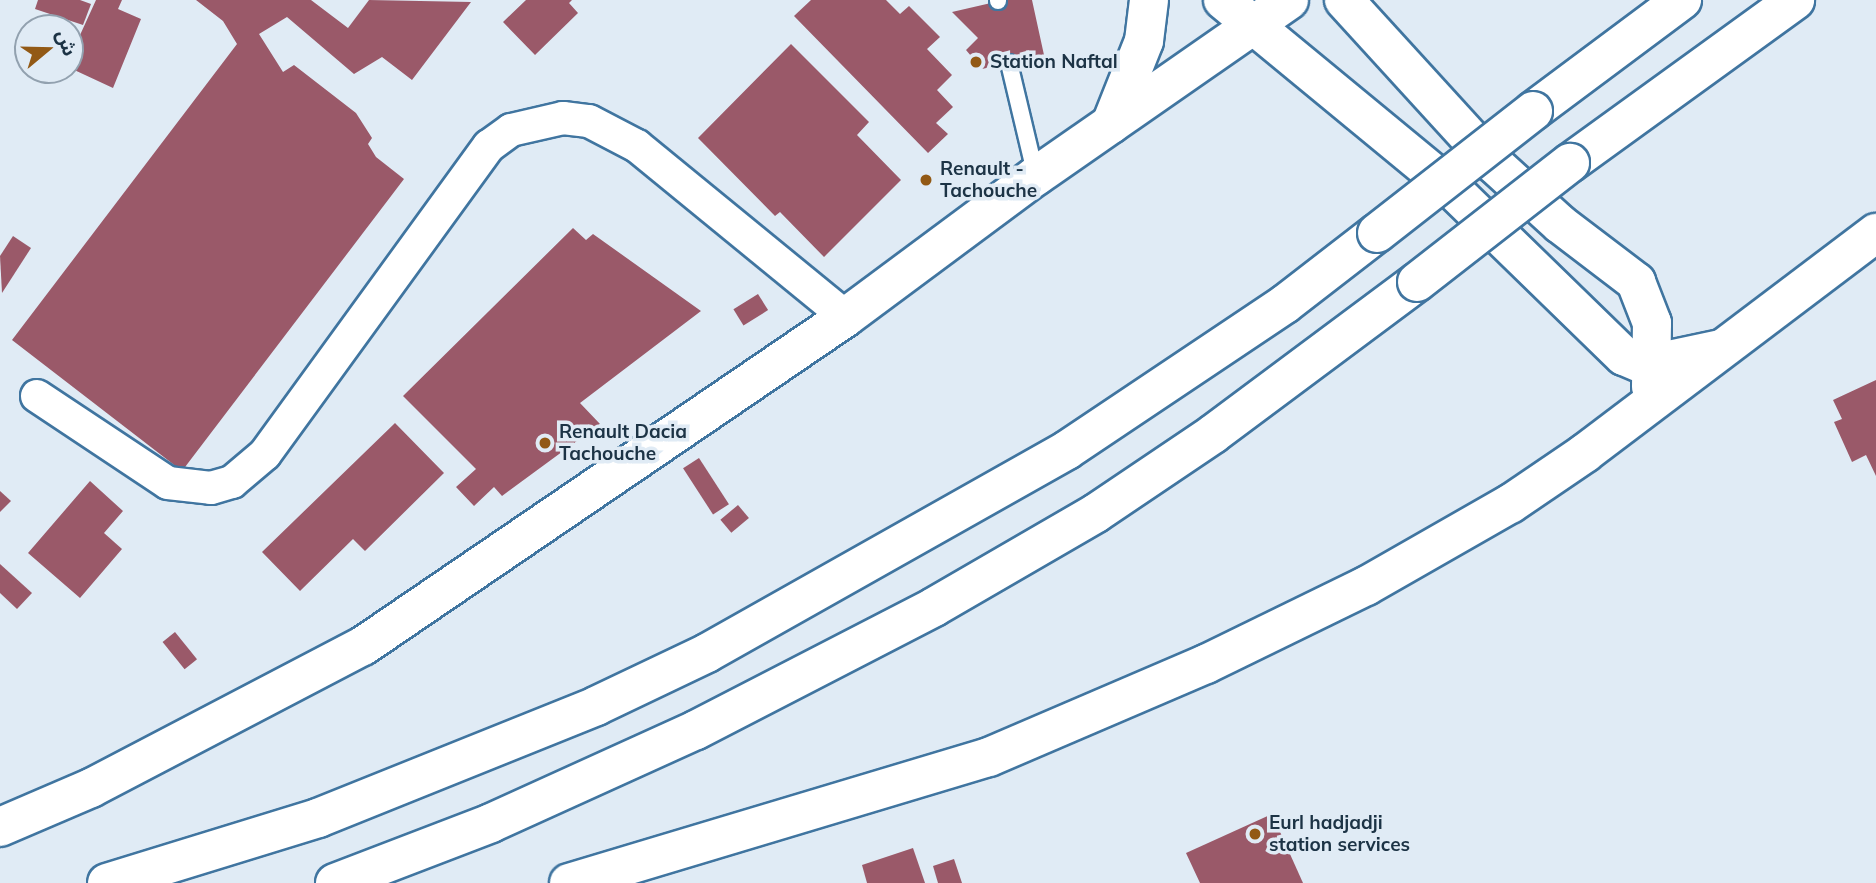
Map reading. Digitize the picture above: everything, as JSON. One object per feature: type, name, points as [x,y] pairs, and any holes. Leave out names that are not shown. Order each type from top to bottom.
[{"type":"main road","points":[[1111,124],[1144,41],[1149,0]]},
{"type":"main road","points":[[1223,0],[1433,172],[1617,350],[1638,364],[1652,364],[1720,349]]},
{"type":"main road","points":[[0,827],[91,788],[363,646],[846,317],[1036,176],[1289,0]]},
{"type":"main road","points":[[1343,0],[1509,178],[1560,224],[1636,282],[1653,323],[1650,403]]},
{"type":"main road","points":[[107,883],[318,818],[596,706],[708,653],[1067,450],[1285,304],[1533,111],[1682,0]]},
{"type":"main road","points":[[335,883],[491,823],[696,730],[934,607],[1107,506],[1213,435],[1570,163],[1795,0]]},
{"type":"main road","points":[[569,883],[989,757],[1206,664],[1438,548],[1510,504],[1650,403],[1876,233]]},
{"type":"street","points":[[37,396],[168,483],[211,488],[232,482],[265,454],[489,146],[511,130],[562,118],[614,131],[637,146],[846,317]]},
{"type":"lane","points":[[1009,63],[1036,176]]},
{"type":"building","points":[[38,0],[80,0],[91,4],[84,22],[84,14],[50,14],[35,9]]},
{"type":"building","points":[[96,0],[122,0],[118,9],[141,19],[113,88],[84,75],[84,26]]},
{"type":"building","points":[[196,0],[311,0],[348,28],[369,0],[471,2],[412,80],[382,57],[354,74],[287,17],[259,34],[283,72],[294,65],[356,113],[372,138],[368,144],[376,157],[404,179],[182,471],[12,340],[237,44],[223,21]]},
{"type":"building","points":[[526,0],[572,0],[569,3],[578,13],[535,55],[503,22]]},
{"type":"building","points":[[811,0],[886,0],[900,14],[909,6],[940,37],[927,49],[952,75],[937,90],[953,107],[936,123],[948,134],[928,153],[794,16]]},
{"type":"building","points":[[1004,0],[1032,0],[1044,55],[982,69],[966,50],[978,38],[952,12]]},
{"type":"building","points":[[791,44],[869,122],[857,135],[901,180],[824,257],[780,212],[775,216],[698,138]]},
{"type":"building","points":[[573,228],[586,240],[593,234],[701,311],[580,403],[600,424],[502,496],[494,487],[474,506],[456,487],[476,469],[403,396]]},
{"type":"building","points":[[13,236],[31,248],[2,293],[0,256]]},
{"type":"building","points":[[758,294],[768,310],[743,325],[733,309]]},
{"type":"building","points":[[1876,380],[1876,476],[1866,455],[1852,462],[1834,422],[1842,419],[1833,400]]},
{"type":"building","points":[[395,423],[444,473],[365,551],[353,539],[300,591],[262,552]]},
{"type":"building","points":[[699,458],[729,504],[713,514],[683,468]]},
{"type":"building","points":[[90,481],[123,511],[104,533],[122,549],[80,598],[28,553]]},
{"type":"building","points":[[0,491],[11,501],[0,512]]},
{"type":"building","points":[[738,505],[749,518],[731,533],[720,520]]},
{"type":"building","points":[[0,564],[32,593],[17,609],[0,593]]},
{"type":"building","points":[[175,632],[197,659],[185,669],[163,642]]},
{"type":"building","name":"Eurl hadjadji station services","points":[[1272,814],[1303,883],[1200,883],[1186,853]]},
{"type":"building","points":[[913,848],[925,883],[867,883],[862,865]]},
{"type":"building","points":[[954,859],[962,883],[938,883],[933,866]]},
{"type":"place","name":"Station Naftal","points":[[976,62]]},
{"type":"place","name":"Renault - Tachouche","points":[[926,180]]},
{"type":"place","name":"Renault Dacia Tachouche","points":[[545,443]]},
{"type":"place","name":"Eurl hadjadji station services","points":[[1255,834]]}]
